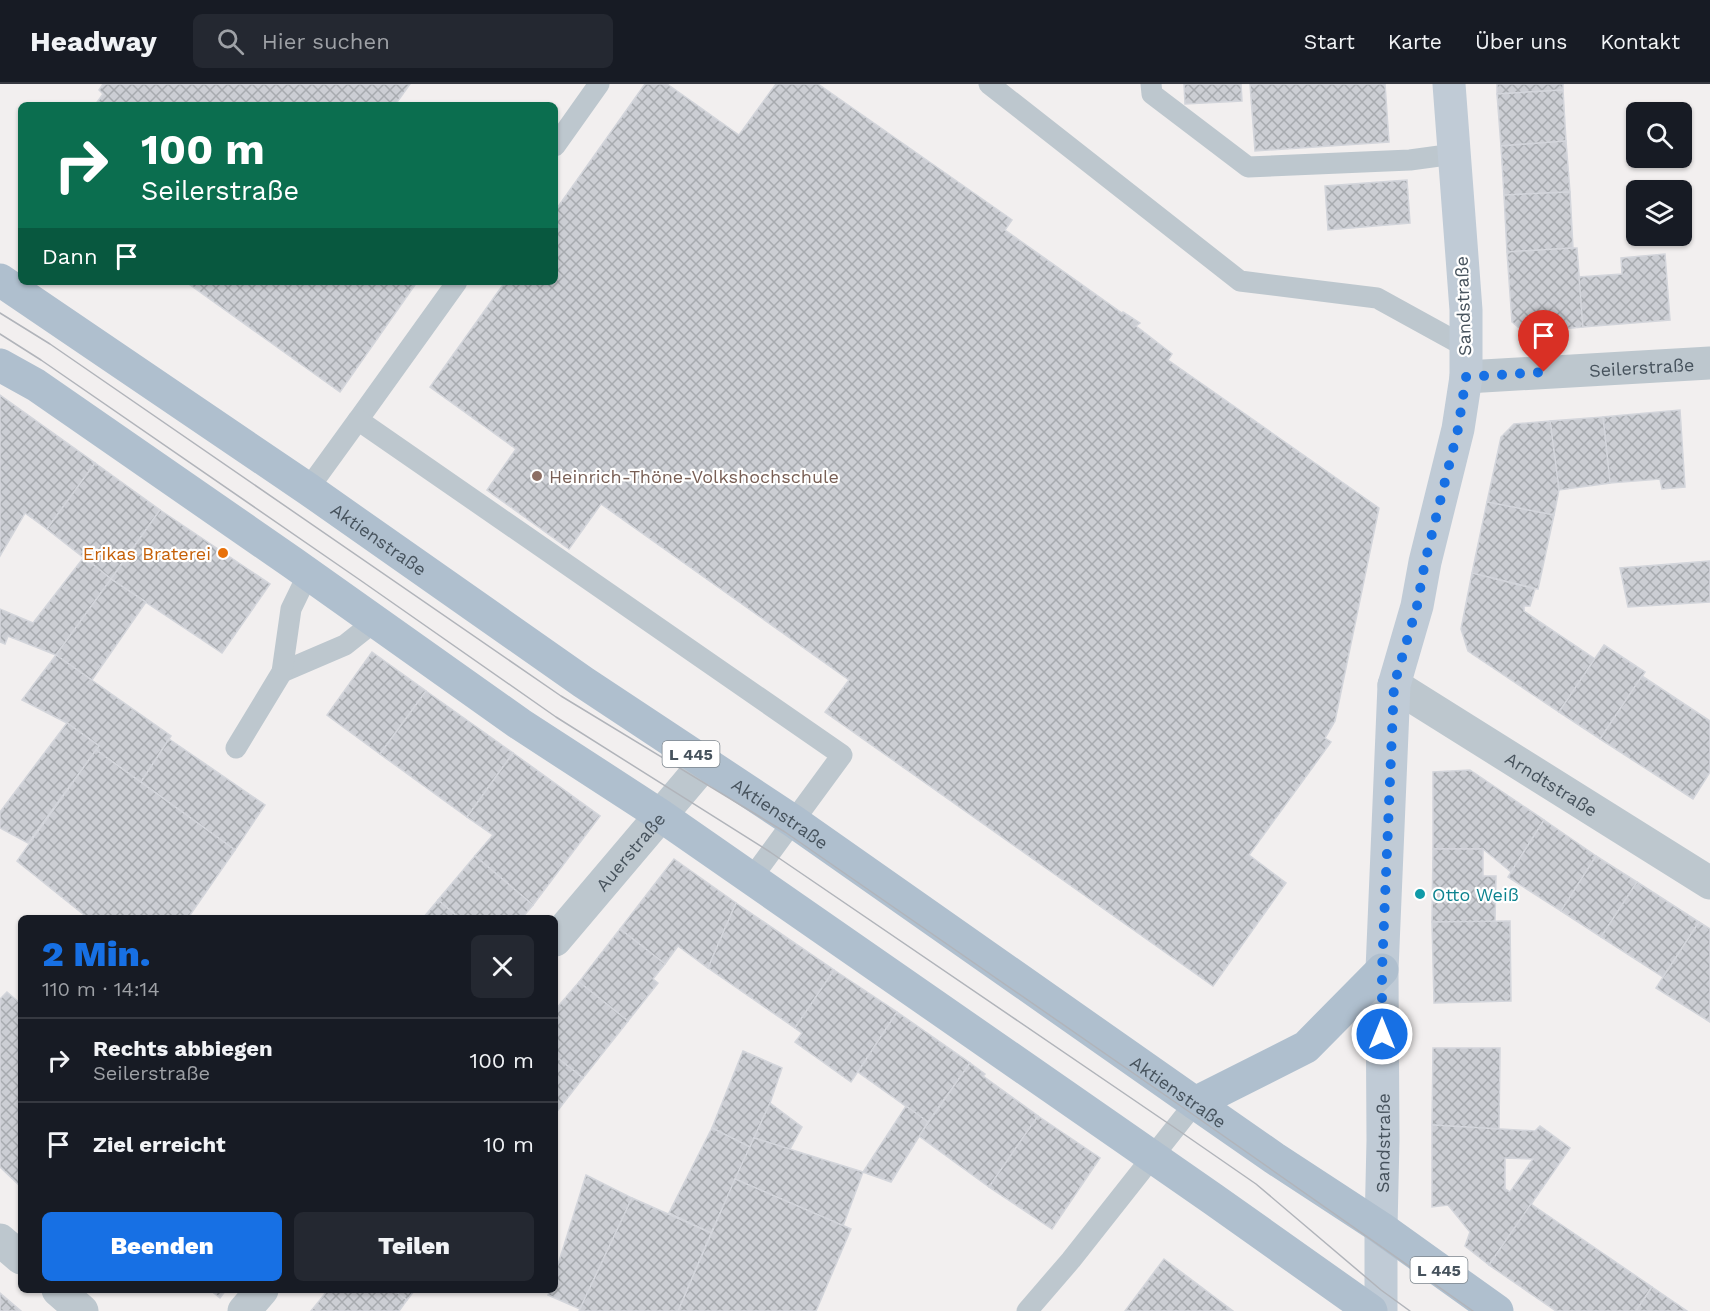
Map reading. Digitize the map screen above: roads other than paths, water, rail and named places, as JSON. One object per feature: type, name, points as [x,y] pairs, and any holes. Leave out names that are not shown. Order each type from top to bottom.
[{"type":"main road","name":"Aktienstraße","points":[[0,280],[308,489],[573,675],[793,821],[1274,1158],[1381,1228],[1497,1311]]},
{"type":"main road","points":[[0,365],[36,385],[520,724],[660,814],[1371,1311]]},
{"type":"main road","points":[[1195,1103],[1306,1047],[1382,970]]},
{"type":"street","name":"Sandstraße","points":[[1382,1311],[1382,970],[1394,685],[1417,606],[1425,562],[1458,429],[1466,362],[1466,310],[1449,84]]},
{"type":"street","name":"Seilerstraße","points":[[1466,362],[1710,363]]},
{"type":"street","name":"Arndtstraße","points":[[1394,685],[1710,883]]},
{"type":"street","name":"Auerstraße","points":[[558,936],[705,763]]},
{"type":"street","points":[[0,1240],[18,1255]]},
{"type":"street","points":[[61,1293],[82,1311]]},
{"type":"street","points":[[244,1311],[259,1293]]},
{"type":"lane","points":[[558,142],[600,84]]},
{"type":"lane","points":[[989,84],[1240,281],[1377,298],[1466,362]]},
{"type":"lane","points":[[1151,84],[1152,94],[1248,168],[1410,160],[1454,153]]},
{"type":"lane","points":[[308,489],[455,285]]},
{"type":"lane","points":[[358,420],[842,755],[751,879]]},
{"type":"lane","points":[[236,748],[282,672],[291,609],[308,574]]},
{"type":"lane","points":[[282,672],[345,645],[374,622]]},
{"type":"lane","points":[[1027,1311],[1071,1260],[1195,1103]]},
{"type":"tram line","points":[[0,313],[50,344],[561,696],[785,832],[1473,1311]]},
{"type":"tram line","points":[[0,334],[41,360],[556,717],[770,852],[1256,1184],[1381,1290],[1410,1311]]},
{"type":"place","name":"Heinrich-Thöne-Volkshochschule","points":[[537,476]]},
{"type":"place","name":"Erikas Braterei","points":[[223,553]]},
{"type":"place","name":"Otto Weiß","points":[[1420,894]]}]
